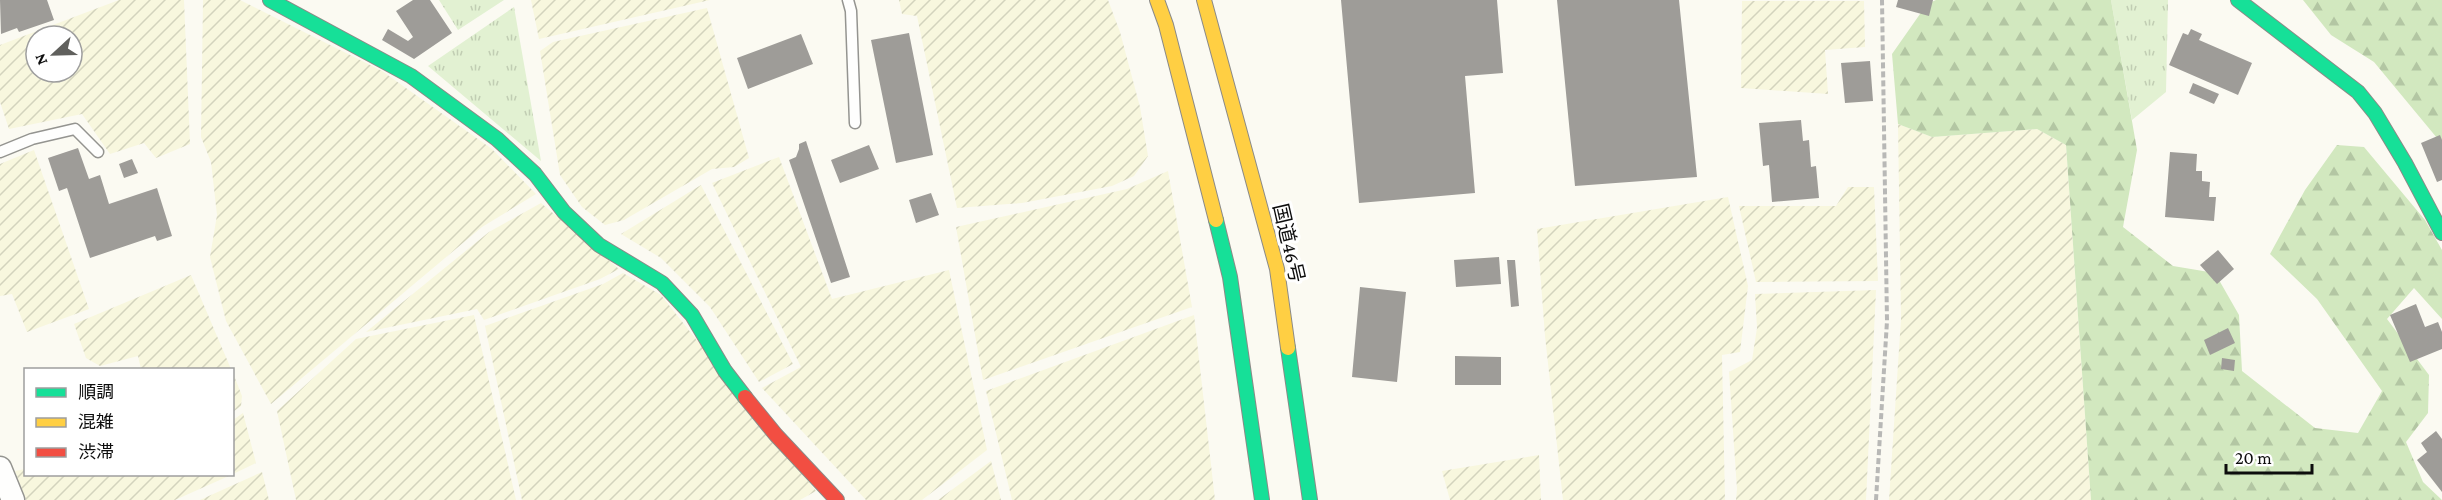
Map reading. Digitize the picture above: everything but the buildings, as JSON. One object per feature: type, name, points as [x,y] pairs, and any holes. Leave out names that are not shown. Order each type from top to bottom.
[{"type":"main road","points":[[270,0],[411,76],[504,146],[535,174],[564,212],[598,245],[663,283],[692,315],[725,371],[776,435],[837,500]]},
{"type":"main road","points":[[1157,0],[1166,25],[1230,277],[1262,500]]},
{"type":"main road","name":"国道46号","points":[[1204,0],[1277,269],[1310,500]]},
{"type":"main road","points":[[2238,0],[2358,92],[2375,113],[2405,163],[2442,233]]},
{"type":"street","points":[[0,468],[14,500]]},
{"type":"lane","points":[[848,0],[851,11],[855,123]]},
{"type":"lane","points":[[0,152],[32,139],[75,129],[98,152]]},
{"type":"path","points":[[1876,500],[1887,321],[1882,0]]},
{"type":"green space","points":[[119,0],[184,0],[190,144],[156,158],[144,143],[110,154],[82,114],[9,129],[0,102],[0,45],[24,36],[24,84],[84,84],[84,24],[56,24]]},
{"type":"green space","points":[[203,0],[240,0],[382,71],[492,149],[536,194],[482,227],[271,404],[226,321],[210,257],[217,215],[211,162],[201,137]]},
{"type":"green space","points":[[439,0],[504,0],[458,30]]},
{"type":"green space","points":[[531,0],[710,0],[539,39]]},
{"type":"green space","points":[[899,0],[1108,0],[1120,32],[1140,107],[1148,156],[1134,176],[1112,186],[1022,203],[957,208],[917,16],[902,14]]},
{"type":"green space","points":[[1936,0],[2111,0],[2137,150],[2123,227],[2173,266],[2215,273],[2239,315],[2242,371],[2315,428],[2358,433],[2382,391],[2317,299],[2270,254],[2305,190],[2337,145],[2364,147],[2425,220],[2442,250],[2442,319],[2414,288],[2387,319],[2429,375],[2428,413],[2406,442],[2423,482],[2442,500],[2091,500],[2066,145],[2037,129],[1932,137],[1898,124],[1892,54],[1927,4]]},
{"type":"green space","points":[[2111,0],[2168,0],[2166,92],[2132,120]]},
{"type":"green space","points":[[2303,0],[2442,0],[2442,144],[2374,62],[2331,35]]},
{"type":"green space","points":[[1742,1],[1864,1],[1865,47],[1825,50],[1828,94],[1741,88]]},
{"type":"green space","points":[[514,7],[541,161],[428,66]]},
{"type":"green space","points":[[707,8],[749,158],[734,167],[712,169],[624,220],[605,225],[582,207],[560,175],[540,51],[553,42]]},
{"type":"green space","points":[[1898,124],[1932,137],[2037,129],[2066,145],[2091,500],[1889,500],[1901,319]]},
{"type":"green space","points":[[34,150],[89,309],[27,332],[12,294],[0,296],[0,164]]},
{"type":"green space","points":[[779,157],[832,299],[949,270],[987,450],[922,500],[866,500],[762,388],[801,367],[712,183]]},
{"type":"green space","points":[[1168,171],[1192,307],[983,380],[956,227],[1127,189]]},
{"type":"green space","points":[[701,185],[793,364],[759,382],[710,307],[661,258],[621,234]]},
{"type":"green space","points":[[1848,187],[1874,187],[1878,281],[1756,282],[1739,206],[1836,206]]},
{"type":"green space","points":[[1728,197],[1748,286],[1740,352],[1722,355],[1725,500],[1563,500],[1545,336],[1537,229]]},
{"type":"green space","points":[[541,203],[619,269],[600,279],[484,320],[477,309],[366,332],[489,232]]},
{"type":"green space","points":[[623,273],[661,295],[816,491],[800,500],[522,500],[485,326],[603,284]]},
{"type":"green space","points":[[191,275],[231,368],[141,368],[138,356],[100,366],[86,358],[74,324]]},
{"type":"green space","points":[[1876,290],[1866,500],[1736,500],[1729,372],[1752,360],[1757,328],[1755,294]]},
{"type":"green space","points":[[474,315],[516,500],[296,500],[277,411],[356,339]]},
{"type":"green space","points":[[1194,315],[1215,500],[1012,500],[986,391]]},
{"type":"green space","points":[[234,376],[242,396],[241,406],[234,411]]},
{"type":"green space","points":[[243,413],[256,463],[234,474],[234,419]]},
{"type":"green space","points":[[1539,455],[1541,500],[1450,500],[1442,471]]},
{"type":"green space","points":[[991,461],[1001,500],[938,500]]},
{"type":"green space","points":[[24,469],[24,476],[229,476],[175,500],[26,500],[15,471]]},
{"type":"green space","points":[[262,472],[269,500],[200,500]]},
{"type":"traffic: fast","points":[[270,0],[411,76],[497,139],[535,174],[564,212],[599,245],[662,283],[692,315],[725,371],[745,397]]},
{"type":"traffic: fast","points":[[2238,0],[2358,92],[2375,113],[2405,163],[2442,233]]},
{"type":"traffic: fast","points":[[1216,220],[1230,277],[1262,500]]},
{"type":"traffic: fast","points":[[1288,348],[1310,500]]},
{"type":"traffic: slow","points":[[1157,0],[1166,25],[1216,220]]},
{"type":"traffic: slow","points":[[1204,0],[1277,269],[1288,348]]},
{"type":"traffic: jam","points":[[745,397],[776,435],[837,500]]}]
